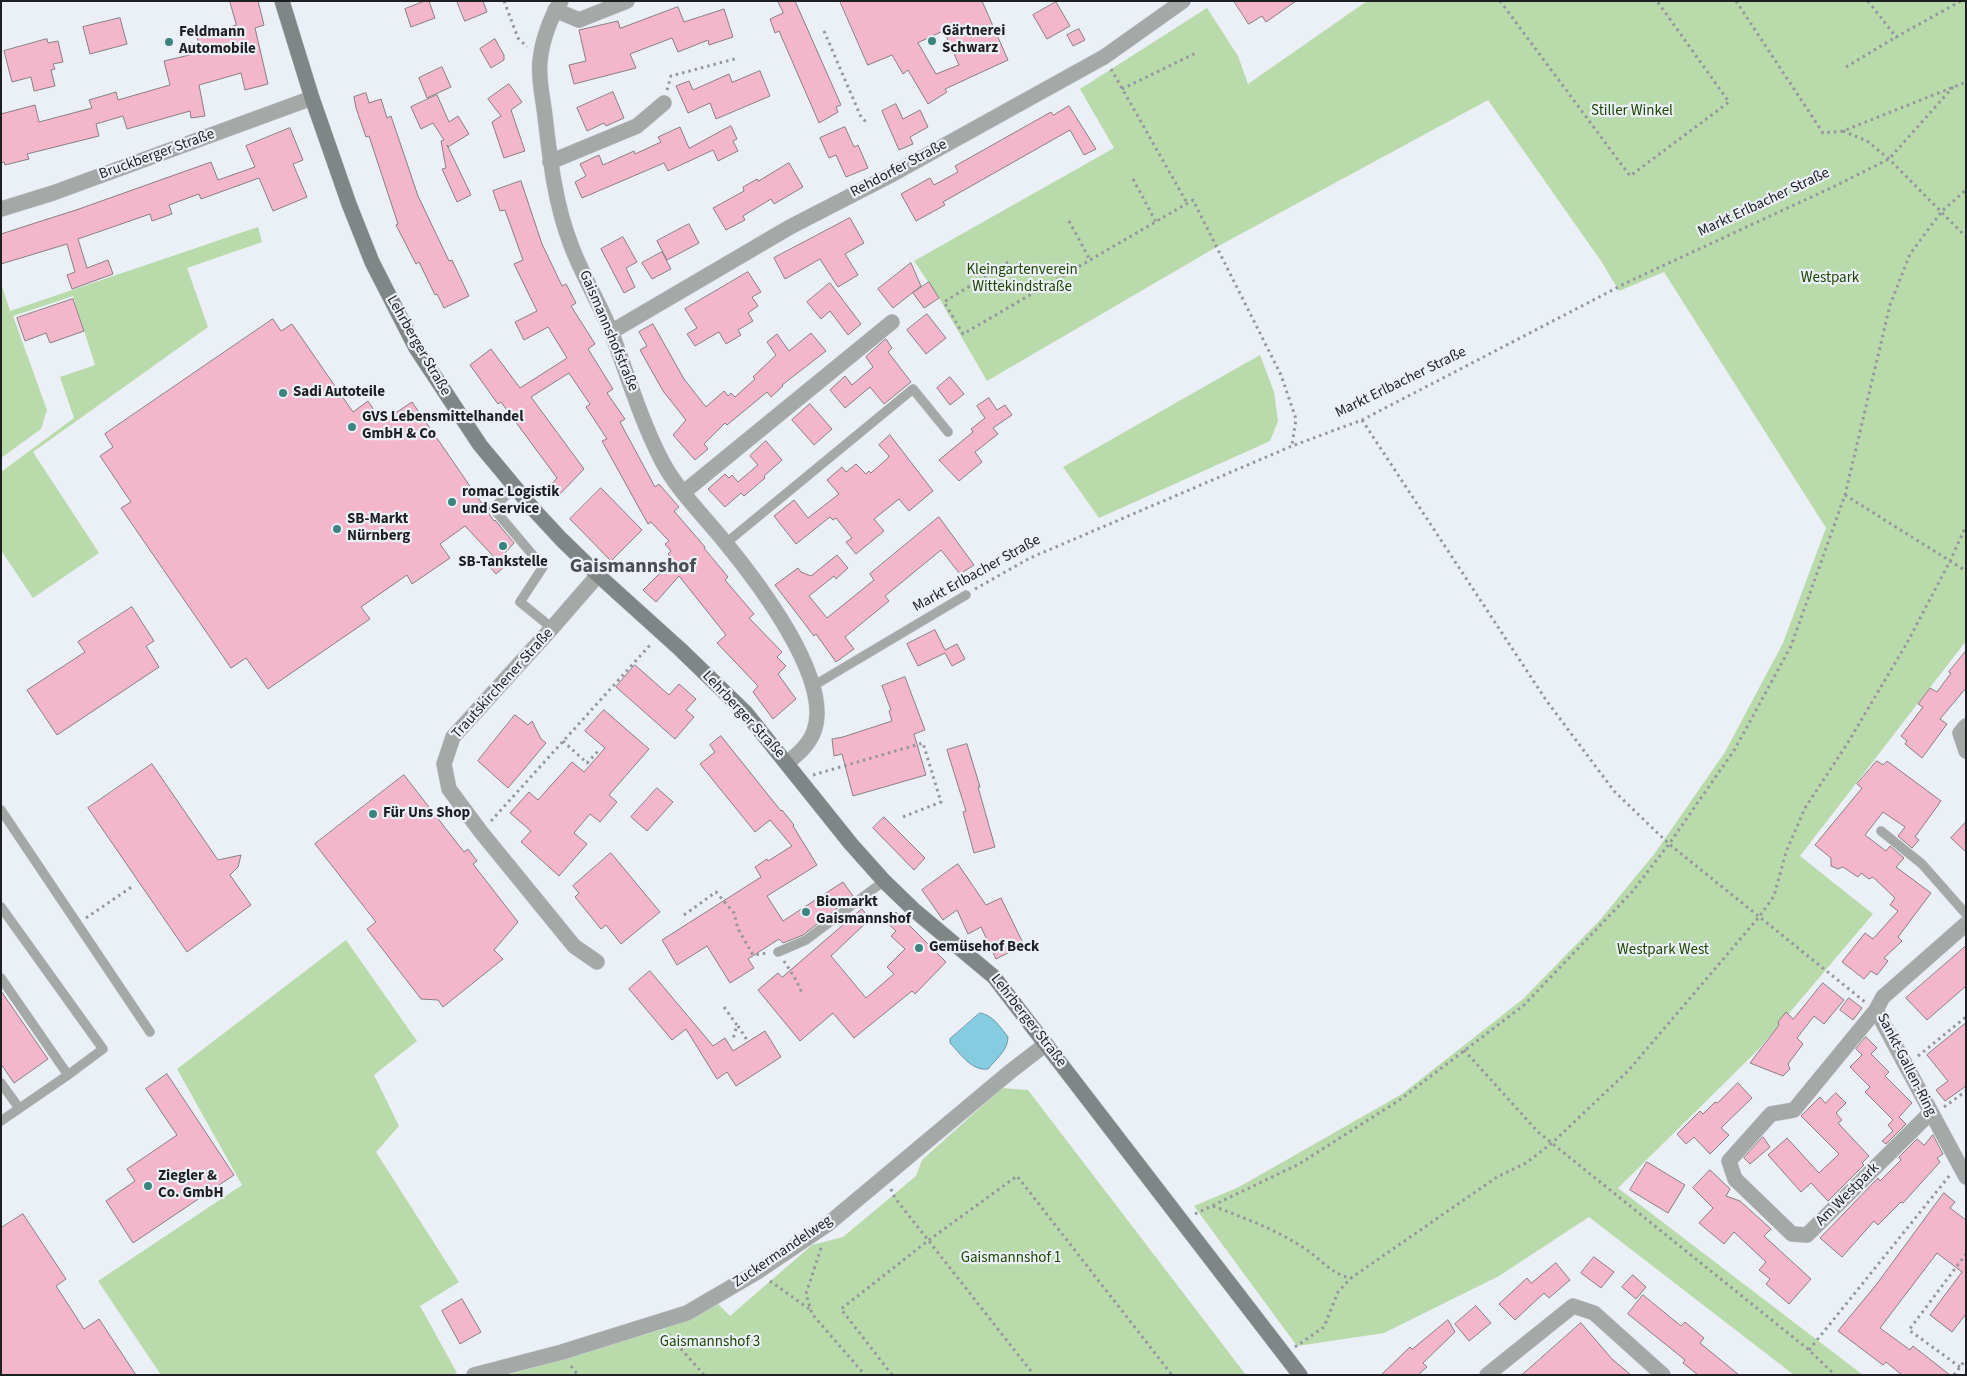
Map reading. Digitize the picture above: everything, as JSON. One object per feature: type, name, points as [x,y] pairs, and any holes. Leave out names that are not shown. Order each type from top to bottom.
[{"type":"street","name":"Lehrberger Straße","points":[[282,1],[312,98],[360,234],[416,348],[480,445],[548,525],[598,575],[746,713],[851,844],[884,881],[914,910],[988,971],[1012,999],[1300,1375]]},
{"type":"street","points":[[558,6],[579,20],[628,1]]},
{"type":"street","name":"Rehdorfer Straße","points":[[611,332],[790,227],[891,175],[1104,57],[1183,1]]},
{"type":"street","name":"Gaismannshofstraße","points":[[558,6],[547,32],[540,60],[540,81],[550,162],[571,244],[611,332],[662,462],[763,590],[806,665],[818,711],[814,732],[803,749],[787,763]]},
{"type":"street","name":"Bruckberger Straße","points":[[1,209],[53,193],[312,98]]},
{"type":"street","points":[[550,162],[637,126],[664,103]]},
{"type":"street","points":[[684,492],[892,322]]},
{"type":"street","name":"Trautskirchener Straße","points":[[597,962],[574,946],[481,832],[449,790],[444,764],[452,737],[598,575]]},
{"type":"street","points":[[1966,726],[1960,733],[1966,751]]},
{"type":"street","name":"Sankt-Gallen-Ring","points":[[1962,1170],[1876,1010],[1883,997],[1966,924]]},
{"type":"street","name":"Am Westpark","points":[[1876,1010],[1794,1110],[1771,1114],[1729,1161],[1735,1179],[1792,1234],[1807,1235],[1931,1112]]},
{"type":"street","name":"Zuckermandelweg","points":[[474,1375],[562,1352],[687,1313],[757,1272],[828,1224],[1046,1044]]},
{"type":"street","points":[[1487,1375],[1573,1306],[1594,1314],[1663,1375]]},
{"type":"lane","points":[[726,543],[913,389],[948,432]]},
{"type":"lane","points":[[515,488],[493,508],[543,567],[520,602],[552,628]]},
{"type":"lane","name":"Markt Erlbacher Straße","points":[[813,686],[966,595]]},
{"type":"lane","points":[[1,810],[150,1032]]},
{"type":"lane","points":[[1881,831],[1922,864],[1966,914]]},
{"type":"lane","points":[[778,952],[806,940],[884,881]]},
{"type":"lane","points":[[1,907],[103,1049],[1,1121]]},
{"type":"lane","points":[[1,978],[68,1075]]},
{"type":"lane","points":[[1,1083],[19,1108]]},
{"type":"path","points":[[504,1],[518,38],[540,60]]},
{"type":"path","points":[[1500,1],[1630,176],[1729,102],[1657,1]]},
{"type":"path","points":[[1736,1],[1823,133],[1843,131],[1966,82]]},
{"type":"path","points":[[1868,1],[1896,37]]},
{"type":"path","points":[[1846,67],[1961,1]]},
{"type":"path","points":[[824,31],[861,117],[867,123]]},
{"type":"path","points":[[1122,89],[1198,52]]},
{"type":"path","points":[[1104,57],[1188,203]]},
{"type":"path","points":[[664,103],[671,76],[738,58]]},
{"type":"path","name":"Markt Erlbacher Straße","points":[[966,595],[1030,558],[1292,446],[1362,420],[1630,282],[1835,186],[1889,158],[1952,87]]},
{"type":"path","points":[[1843,131],[1867,141],[1889,158],[1966,237]]},
{"type":"path","points":[[1133,179],[1156,222]]},
{"type":"path","points":[[1182,1221],[1299,1164],[1401,1099],[1524,1005],[1632,892],[1669,844],[1735,749],[1791,646],[1845,495],[1890,305],[1910,254],[1942,211],[1966,190]]},
{"type":"path","points":[[1008,262],[944,302],[963,334],[1194,200],[1281,375],[1296,419],[1292,446]]},
{"type":"path","points":[[1069,221],[1090,260]]},
{"type":"path","points":[[1362,420],[1546,700],[1614,791],[1669,844],[1876,1010]]},
{"type":"path","points":[[1845,495],[1966,571]]},
{"type":"path","points":[[1285,1354],[1324,1327],[1338,1292],[1351,1278],[1497,1177],[1526,1163],[1552,1143],[1628,1071],[1759,917],[1774,896],[1786,852],[1805,808],[1847,744],[1902,651],[1950,561],[1966,526]]},
{"type":"path","points":[[481,832],[661,632]]},
{"type":"path","points":[[563,741],[587,763],[600,748]]},
{"type":"path","points":[[802,784],[815,773],[923,743],[941,802],[900,818]]},
{"type":"path","points":[[77,924],[133,886]]},
{"type":"path","points":[[684,915],[716,892],[734,913],[738,929],[753,955],[778,952],[803,995]]},
{"type":"path","points":[[724,1007],[747,1040]]},
{"type":"path","points":[[1906,1066],[1966,1017]]},
{"type":"path","points":[[733,1039],[737,1026]]},
{"type":"path","points":[[1464,1050],[1538,1132],[1809,1350],[1835,1375]]},
{"type":"path","points":[[1931,1112],[1942,1109],[1966,1091]]},
{"type":"path","points":[[1809,1350],[1962,1170]]},
{"type":"path","points":[[892,1375],[841,1308],[929,1240],[1017,1176],[1172,1375]]},
{"type":"path","points":[[884,1177],[895,1198],[1034,1375]]},
{"type":"path","points":[[1212,1206],[1264,1225],[1304,1248],[1340,1276],[1351,1278]]},
{"type":"path","points":[[812,1311],[806,1294],[828,1224]]},
{"type":"path","points":[[1960,1367],[1909,1330],[1966,1254]]},
{"type":"path","points":[[757,1272],[812,1311],[865,1375]]},
{"type":"path","points":[[659,1322],[704,1375]]},
{"type":"path","points":[[1954,1375],[1966,1359]]},
{"type":"green space","name":"Westpark","points":[[1367,1],[1966,1],[1966,641],[1800,856],[1873,914],[1758,1050],[1618,1188],[1863,1375],[1794,1375],[1589,1217],[1499,1276],[1384,1333],[1297,1346],[1194,1206],[1239,1187],[1402,1094],[1523,999],[1600,920],[1655,853],[1725,752],[1783,643],[1826,528],[1664,272],[1619,291],[1603,264],[1488,100],[1213,249],[987,381],[939,298],[914,261],[1114,148],[1080,89],[1207,8],[1238,56],[1248,84]]},
{"type":"green space","points":[[258,227],[262,242],[187,268],[208,327],[33,452],[99,553],[33,598],[1,550],[1,472],[74,418],[60,377],[95,365],[73,296],[13,316],[47,410],[41,429],[1,458],[1,283],[10,311]]},
{"type":"green space","points":[[1260,355],[1274,392],[1278,421],[1270,441],[1099,518],[1063,467]]},
{"type":"green space","points":[[346,940],[417,1041],[374,1075],[399,1126],[376,1152],[459,1282],[420,1306],[457,1373],[452,1375],[161,1375],[98,1281],[242,1185],[177,1069]]},
{"type":"green space","name":"Gaismannshof 1","points":[[1002,1088],[1028,1090],[1246,1375],[508,1375],[664,1329],[718,1304],[730,1316],[812,1245],[843,1237],[916,1176],[922,1160]]},
{"type":"water","points":[[980,1013],[989,1016],[1008,1037],[1004,1050],[988,1069],[971,1065],[950,1043],[950,1039]]},
{"type":"building","points":[[230,1],[258,1],[264,25],[255,28],[268,84],[245,90],[241,73],[199,85],[205,116],[191,118],[190,111],[127,129],[123,116],[96,124],[99,136],[27,154],[29,159],[5,165],[4,162],[1,163],[1,114],[35,105],[39,122],[92,108],[89,100],[116,92],[118,100],[170,85],[164,61],[202,52],[197,37],[236,25]]},
{"type":"building","points":[[429,1],[435,18],[411,27],[405,9]]},
{"type":"building","points":[[457,1],[483,1],[487,12],[465,21]]},
{"type":"building","points":[[778,1],[795,1],[841,105],[836,107],[838,112],[819,123],[779,31],[775,33],[770,19],[783,13]]},
{"type":"building","points":[[840,1],[982,1],[1008,60],[945,89],[947,92],[928,104],[908,70],[903,74],[892,55],[868,65]],"holes":[[[944,31],[959,65],[936,74],[918,43]]]},
{"type":"building","points":[[1234,1],[1296,1],[1266,22],[1262,16],[1249,24]]},
{"type":"building","points":[[1056,2],[1070,26],[1047,39],[1033,15]]},
{"type":"building","points":[[678,7],[684,22],[724,9],[733,37],[709,45],[708,40],[678,52],[672,38],[630,54],[636,68],[574,84],[569,65],[586,61],[579,30],[618,21],[620,28]]},
{"type":"building","points":[[120,18],[127,44],[90,54],[83,27]]},
{"type":"building","points":[[1079,29],[1085,40],[1073,46],[1067,35]]},
{"type":"building","points":[[47,39],[48,43],[58,41],[63,62],[53,64],[55,69],[51,70],[55,86],[34,91],[31,77],[12,82],[4,51]]},
{"type":"building","points":[[495,39],[504,55],[504,60],[491,68],[480,49]]},
{"type":"building","points":[[442,67],[451,87],[427,98],[419,78]]},
{"type":"building","points":[[760,71],[770,96],[716,119],[710,103],[688,113],[676,86],[689,81],[693,90],[729,74],[732,82]]},
{"type":"building","points":[[509,84],[522,102],[511,110],[525,151],[504,158],[492,122],[501,116],[488,99]]},
{"type":"building","points":[[613,92],[624,118],[606,126],[604,123],[587,131],[577,108]]},
{"type":"building","points":[[366,93],[369,103],[381,99],[387,118],[391,116],[418,196],[449,261],[452,260],[469,296],[444,308],[437,294],[435,295],[419,262],[416,264],[396,225],[398,224],[369,136],[366,137],[356,108],[354,97]]},
{"type":"building","points":[[437,95],[449,122],[458,116],[469,134],[448,147],[447,145],[471,195],[457,202],[442,169],[446,168],[441,141],[444,140],[433,123],[421,129],[411,107]]},
{"type":"building","points":[[896,104],[903,119],[920,110],[928,127],[910,137],[913,144],[899,150],[882,111]]},
{"type":"building","points":[[1069,106],[1096,149],[1084,155],[1070,130],[943,202],[945,205],[916,221],[901,194],[930,178],[934,185],[958,172],[955,166],[1051,112],[1053,115]]},
{"type":"building","points":[[731,126],[737,139],[733,141],[738,151],[718,161],[713,150],[668,171],[664,163],[582,198],[575,182],[586,176],[580,164],[599,155],[603,165],[634,151],[635,154],[661,142],[658,137],[680,127],[689,148]]},
{"type":"building","points":[[845,127],[854,147],[858,145],[868,168],[846,177],[836,155],[829,158],[820,138]]},
{"type":"building","points":[[290,128],[303,160],[293,164],[307,197],[273,211],[259,178],[201,199],[199,194],[169,205],[172,214],[152,221],[150,214],[78,239],[87,268],[108,260],[113,274],[72,289],[67,275],[75,272],[67,244],[1,264],[1,234],[79,209],[211,162],[218,180],[255,167],[246,146]]},
{"type":"building","points":[[789,163],[803,187],[774,204],[771,199],[743,216],[745,220],[726,230],[713,208],[744,191],[743,187],[757,179],[758,181]]},
{"type":"building","points":[[521,181],[542,244],[562,286],[566,284],[576,303],[571,306],[595,344],[588,349],[613,389],[607,393],[625,419],[620,422],[655,487],[659,484],[679,507],[674,511],[705,547],[728,577],[725,580],[754,614],[749,618],[782,652],[777,657],[786,666],[778,674],[796,699],[773,719],[753,692],[758,686],[717,643],[726,635],[679,576],[656,602],[643,590],[673,560],[668,554],[671,551],[665,544],[669,541],[651,522],[648,524],[602,441],[607,439],[586,407],[590,404],[569,373],[531,397],[584,469],[558,496],[549,487],[557,478],[501,402],[498,404],[470,365],[491,349],[520,388],[567,358],[548,327],[524,340],[515,322],[537,311],[514,264],[523,260],[505,210],[500,211],[493,191]]},
{"type":"building","points":[[850,218],[864,243],[845,254],[858,275],[838,287],[820,259],[785,279],[774,258]]},
{"type":"building","points":[[689,224],[699,243],[667,260],[657,241]]},
{"type":"building","points":[[623,237],[637,262],[626,268],[635,287],[624,293],[601,249]]},
{"type":"building","points":[[662,252],[671,269],[652,279],[642,263]]},
{"type":"building","points":[[911,263],[921,286],[893,308],[878,289]]},
{"type":"building","points":[[748,272],[761,292],[752,297],[758,306],[748,313],[753,321],[738,330],[741,335],[726,344],[719,332],[695,346],[687,334],[697,328],[685,309]]},
{"type":"building","points":[[929,282],[939,298],[924,308],[913,293]]},
{"type":"building","points":[[830,283],[861,324],[848,335],[830,311],[821,319],[807,302]]},
{"type":"building","points":[[73,299],[84,331],[50,343],[46,333],[25,341],[17,318]]},
{"type":"building","points":[[927,314],[946,338],[926,354],[907,330]]},
{"type":"building","points":[[273,319],[281,331],[292,324],[353,412],[368,401],[382,422],[412,402],[494,521],[514,543],[504,554],[511,561],[496,574],[488,565],[495,558],[465,526],[440,544],[450,558],[412,584],[407,575],[361,607],[370,619],[268,689],[246,658],[231,668],[121,508],[131,502],[100,456],[113,447],[105,434]]},
{"type":"building","points":[[653,324],[684,379],[706,407],[724,391],[728,396],[731,393],[735,397],[755,379],[753,377],[776,355],[767,342],[777,334],[789,351],[811,333],[826,351],[782,385],[771,397],[767,392],[727,425],[725,423],[704,444],[708,449],[695,460],[673,435],[686,420],[663,391],[640,350],[647,346],[639,332]]},
{"type":"building","points":[[886,339],[892,348],[888,352],[911,382],[884,404],[870,387],[845,408],[830,390],[845,376],[852,385],[873,367],[866,357]]},
{"type":"building","points":[[950,377],[964,394],[950,405],[937,388]]},
{"type":"building","points":[[989,398],[997,410],[1005,405],[1012,415],[993,428],[998,434],[975,452],[982,462],[959,481],[939,460],[973,432],[971,429],[985,418],[977,406]]},
{"type":"building","points":[[810,404],[832,429],[814,445],[792,420]]},
{"type":"building","points":[[890,435],[933,491],[909,511],[899,499],[874,519],[884,531],[856,554],[846,542],[852,538],[836,518],[833,520],[830,517],[796,544],[774,516],[794,500],[808,518],[839,494],[827,480],[842,467],[846,472],[856,464],[866,474],[869,471],[871,473],[888,458],[889,456],[879,445]]},
{"type":"building","points":[[766,441],[782,460],[744,496],[741,493],[725,507],[708,489],[725,474],[729,478],[732,475],[738,482],[758,465],[750,456]]},
{"type":"building","points":[[601,488],[642,530],[611,561],[570,519]]},
{"type":"building","points":[[939,517],[974,565],[960,574],[941,550],[885,596],[889,601],[845,637],[854,649],[836,662],[816,634],[814,636],[775,585],[798,568],[801,572],[811,576],[837,555],[848,568],[836,579],[834,576],[809,596],[827,618],[874,580],[870,574]]},
{"type":"building","points":[[132,607],[154,641],[146,646],[159,667],[57,735],[27,690],[85,652],[78,642]]},
{"type":"building","points":[[935,630],[945,650],[957,644],[965,659],[952,666],[945,653],[918,666],[907,644]]},
{"type":"building","points":[[1966,651],[1966,688],[1940,719],[1947,724],[1922,758],[1905,744],[1907,741],[1901,736],[1923,707],[1918,704],[1930,688],[1937,692],[1951,673],[1949,672]]},
{"type":"building","points":[[635,665],[669,695],[679,684],[696,699],[686,710],[694,717],[675,739],[616,687]]},
{"type":"building","points":[[905,677],[925,730],[914,734],[926,775],[853,796],[842,754],[834,756],[832,739],[892,721],[889,711],[891,710],[882,686]]},
{"type":"building","points":[[604,710],[649,749],[609,795],[617,802],[600,822],[590,814],[574,833],[587,844],[559,876],[521,842],[531,831],[510,813],[529,792],[538,800],[572,762],[584,772],[605,748],[585,731]]},
{"type":"building","points":[[515,715],[528,725],[532,721],[541,739],[546,743],[508,788],[478,761]]},
{"type":"building","points":[[721,736],[794,825],[817,865],[767,896],[783,921],[843,882],[853,896],[803,935],[783,943],[779,939],[748,959],[754,968],[730,983],[707,946],[677,965],[662,940],[761,877],[755,867],[792,846],[770,820],[755,832],[700,764],[715,752],[710,745]]},
{"type":"building","points":[[967,744],[995,847],[974,853],[963,812],[966,811],[947,750]]},
{"type":"building","points":[[1877,761],[1883,765],[1887,761],[1941,801],[1915,837],[1919,840],[1912,848],[1898,836],[1905,827],[1883,812],[1865,835],[1886,851],[1890,846],[1904,858],[1896,867],[1931,893],[1898,937],[1902,941],[1884,958],[1888,961],[1877,975],[1871,971],[1864,979],[1842,962],[1865,933],[1873,939],[1898,911],[1890,905],[1895,898],[1873,877],[1869,879],[1861,873],[1858,877],[1843,867],[1838,869],[1831,866],[1831,858],[1815,845],[1862,788],[1857,784]]},
{"type":"building","points":[[152,764],[218,860],[241,855],[238,867],[230,875],[251,905],[187,952],[88,808]]},
{"type":"building","points":[[404,775],[464,852],[468,849],[477,861],[473,864],[518,922],[494,950],[503,959],[443,1007],[438,1000],[421,999],[367,929],[376,922],[315,844]]},
{"type":"building","points":[[657,788],[673,802],[647,831],[631,817]]},
{"type":"building","points":[[884,817],[925,858],[914,870],[873,828]]},
{"type":"building","points":[[1966,822],[1966,852],[1951,838]]},
{"type":"building","points":[[611,853],[660,912],[621,944],[606,925],[601,929],[575,897],[579,893],[573,886]]},
{"type":"building","points":[[958,864],[986,905],[1001,898],[1024,945],[996,959],[981,927],[968,934],[957,910],[943,920],[922,890]]},
{"type":"building","points":[[862,909],[870,919],[831,956],[866,998],[894,974],[887,967],[905,949],[891,936],[896,931],[886,922],[896,912],[946,962],[915,994],[912,991],[854,1038],[833,1013],[800,1041],[758,990],[778,973],[782,977]]},
{"type":"building","points":[[1966,946],[1966,986],[1927,1020],[1906,998]]},
{"type":"building","points":[[650,971],[713,1046],[725,1038],[733,1051],[765,1031],[781,1057],[736,1086],[727,1072],[717,1079],[686,1029],[672,1040],[629,989]]},
{"type":"building","points":[[1823,983],[1844,1000],[1824,1024],[1814,1016],[1797,1038],[1803,1044],[1788,1064],[1790,1069],[1783,1076],[1750,1063],[1779,1025],[1778,1022],[1786,1012],[1793,1019]]},
{"type":"building","points":[[1,991],[48,1059],[14,1083],[1,1064]]},
{"type":"building","points":[[1849,998],[1862,1008],[1853,1020],[1840,1010]]},
{"type":"building","points":[[1966,1023],[1966,1086],[1945,1101],[1936,1090],[1948,1081],[1927,1055]]},
{"type":"building","points":[[1866,1037],[1877,1048],[1871,1054],[1889,1072],[1885,1076],[1912,1103],[1899,1117],[1906,1124],[1886,1144],[1882,1141],[1893,1131],[1888,1125],[1893,1120],[1865,1092],[1870,1087],[1850,1067],[1862,1055],[1856,1049]]},
{"type":"building","points":[[167,1074],[234,1175],[133,1243],[106,1201],[135,1181],[127,1169],[177,1135],[146,1089]]},
{"type":"building","points":[[1738,1083],[1752,1098],[1721,1128],[1729,1135],[1710,1154],[1694,1137],[1686,1144],[1677,1134],[1700,1111],[1703,1114]]},
{"type":"building","points":[[1836,1093],[1846,1103],[1836,1113],[1842,1120],[1838,1123],[1869,1156],[1862,1163],[1864,1165],[1828,1201],[1811,1183],[1801,1192],[1768,1155],[1787,1138],[1819,1173],[1839,1154],[1801,1116],[1820,1097],[1825,1103]]},
{"type":"building","points":[[1933,1135],[1943,1154],[1937,1158],[1940,1162],[1903,1203],[1901,1202],[1878,1225],[1874,1221],[1842,1257],[1820,1238],[1878,1178],[1880,1181],[1901,1160],[1899,1157],[1917,1139],[1924,1145]]},
{"type":"building","points":[[1763,1137],[1770,1147],[1750,1164],[1744,1158]]},
{"type":"building","points":[[1647,1162],[1685,1185],[1668,1213],[1630,1190]]},
{"type":"building","points":[[1710,1170],[1730,1189],[1726,1196],[1740,1201],[1771,1229],[1764,1236],[1811,1279],[1789,1304],[1766,1284],[1770,1279],[1759,1270],[1766,1262],[1734,1232],[1724,1244],[1699,1223],[1713,1208],[1693,1188]]},
{"type":"building","points":[[1944,1193],[1955,1202],[1950,1208],[1966,1220],[1966,1314],[1952,1332],[1930,1315],[1962,1272],[1937,1253],[1880,1328],[1910,1350],[1913,1346],[1950,1375],[1902,1375],[1886,1362],[1883,1365],[1838,1331],[1876,1285]]},
{"type":"building","points":[[23,1214],[66,1279],[56,1286],[84,1329],[99,1319],[136,1375],[1,1375],[1,1228]]},
{"type":"building","points":[[1594,1257],[1614,1272],[1601,1288],[1581,1273]]},
{"type":"building","points":[[1556,1263],[1570,1280],[1549,1298],[1544,1293],[1515,1320],[1499,1304],[1527,1278],[1531,1283]]},
{"type":"building","points":[[1633,1275],[1646,1287],[1636,1299],[1622,1287]]},
{"type":"building","points":[[1643,1295],[1681,1326],[1685,1322],[1704,1338],[1700,1343],[1739,1375],[1698,1375],[1683,1363],[1685,1360],[1628,1314]]},
{"type":"building","points":[[462,1299],[481,1332],[460,1344],[442,1311]]},
{"type":"building","points":[[1476,1306],[1491,1323],[1469,1341],[1455,1324]]},
{"type":"building","points":[[1448,1320],[1455,1332],[1423,1363],[1427,1367],[1418,1375],[1381,1375],[1410,1347],[1412,1349]]},
{"type":"building","points":[[1581,1323],[1612,1359],[1631,1375],[1522,1375]]},
{"type":"place","name":"Gärtnerei Schwarz","points":[[932,41]]},
{"type":"place","name":"Feldmann Automobile","points":[[169,42]]},
{"type":"place","name":"Sadi Autoteile","points":[[283,393]]},
{"type":"place","name":"GVS Lebensmittelhandel GmbH & Co","points":[[352,427]]},
{"type":"place","name":"romac Logistik und Service","points":[[452,502]]},
{"type":"place","name":"SB-Markt Nürnberg","points":[[337,529]]},
{"type":"place","name":"SB-Tankstelle","points":[[503,546]]},
{"type":"place","name":"Für Uns Shop","points":[[373,814]]},
{"type":"place","name":"Biomarkt Gaismannshof","points":[[806,912]]},
{"type":"place","name":"Gemüsehof Beck","points":[[919,948]]},
{"type":"place","name":"Ziegler & Co. GmbH","points":[[148,1186]]},
{"type":"district","name":"Gaismannshof","points":[[633,568]]},
{"type":"park label","name":"Stiller Winkel","points":[[1632,112]]},
{"type":"park label","name":"Kleingartenverein Wittekindstraße","points":[[1022,280]]},
{"type":"park label","name":"Westpark West","points":[[1663,951]]},
{"type":"park label","name":"Gaismannshof 3","points":[[710,1343]]}]
